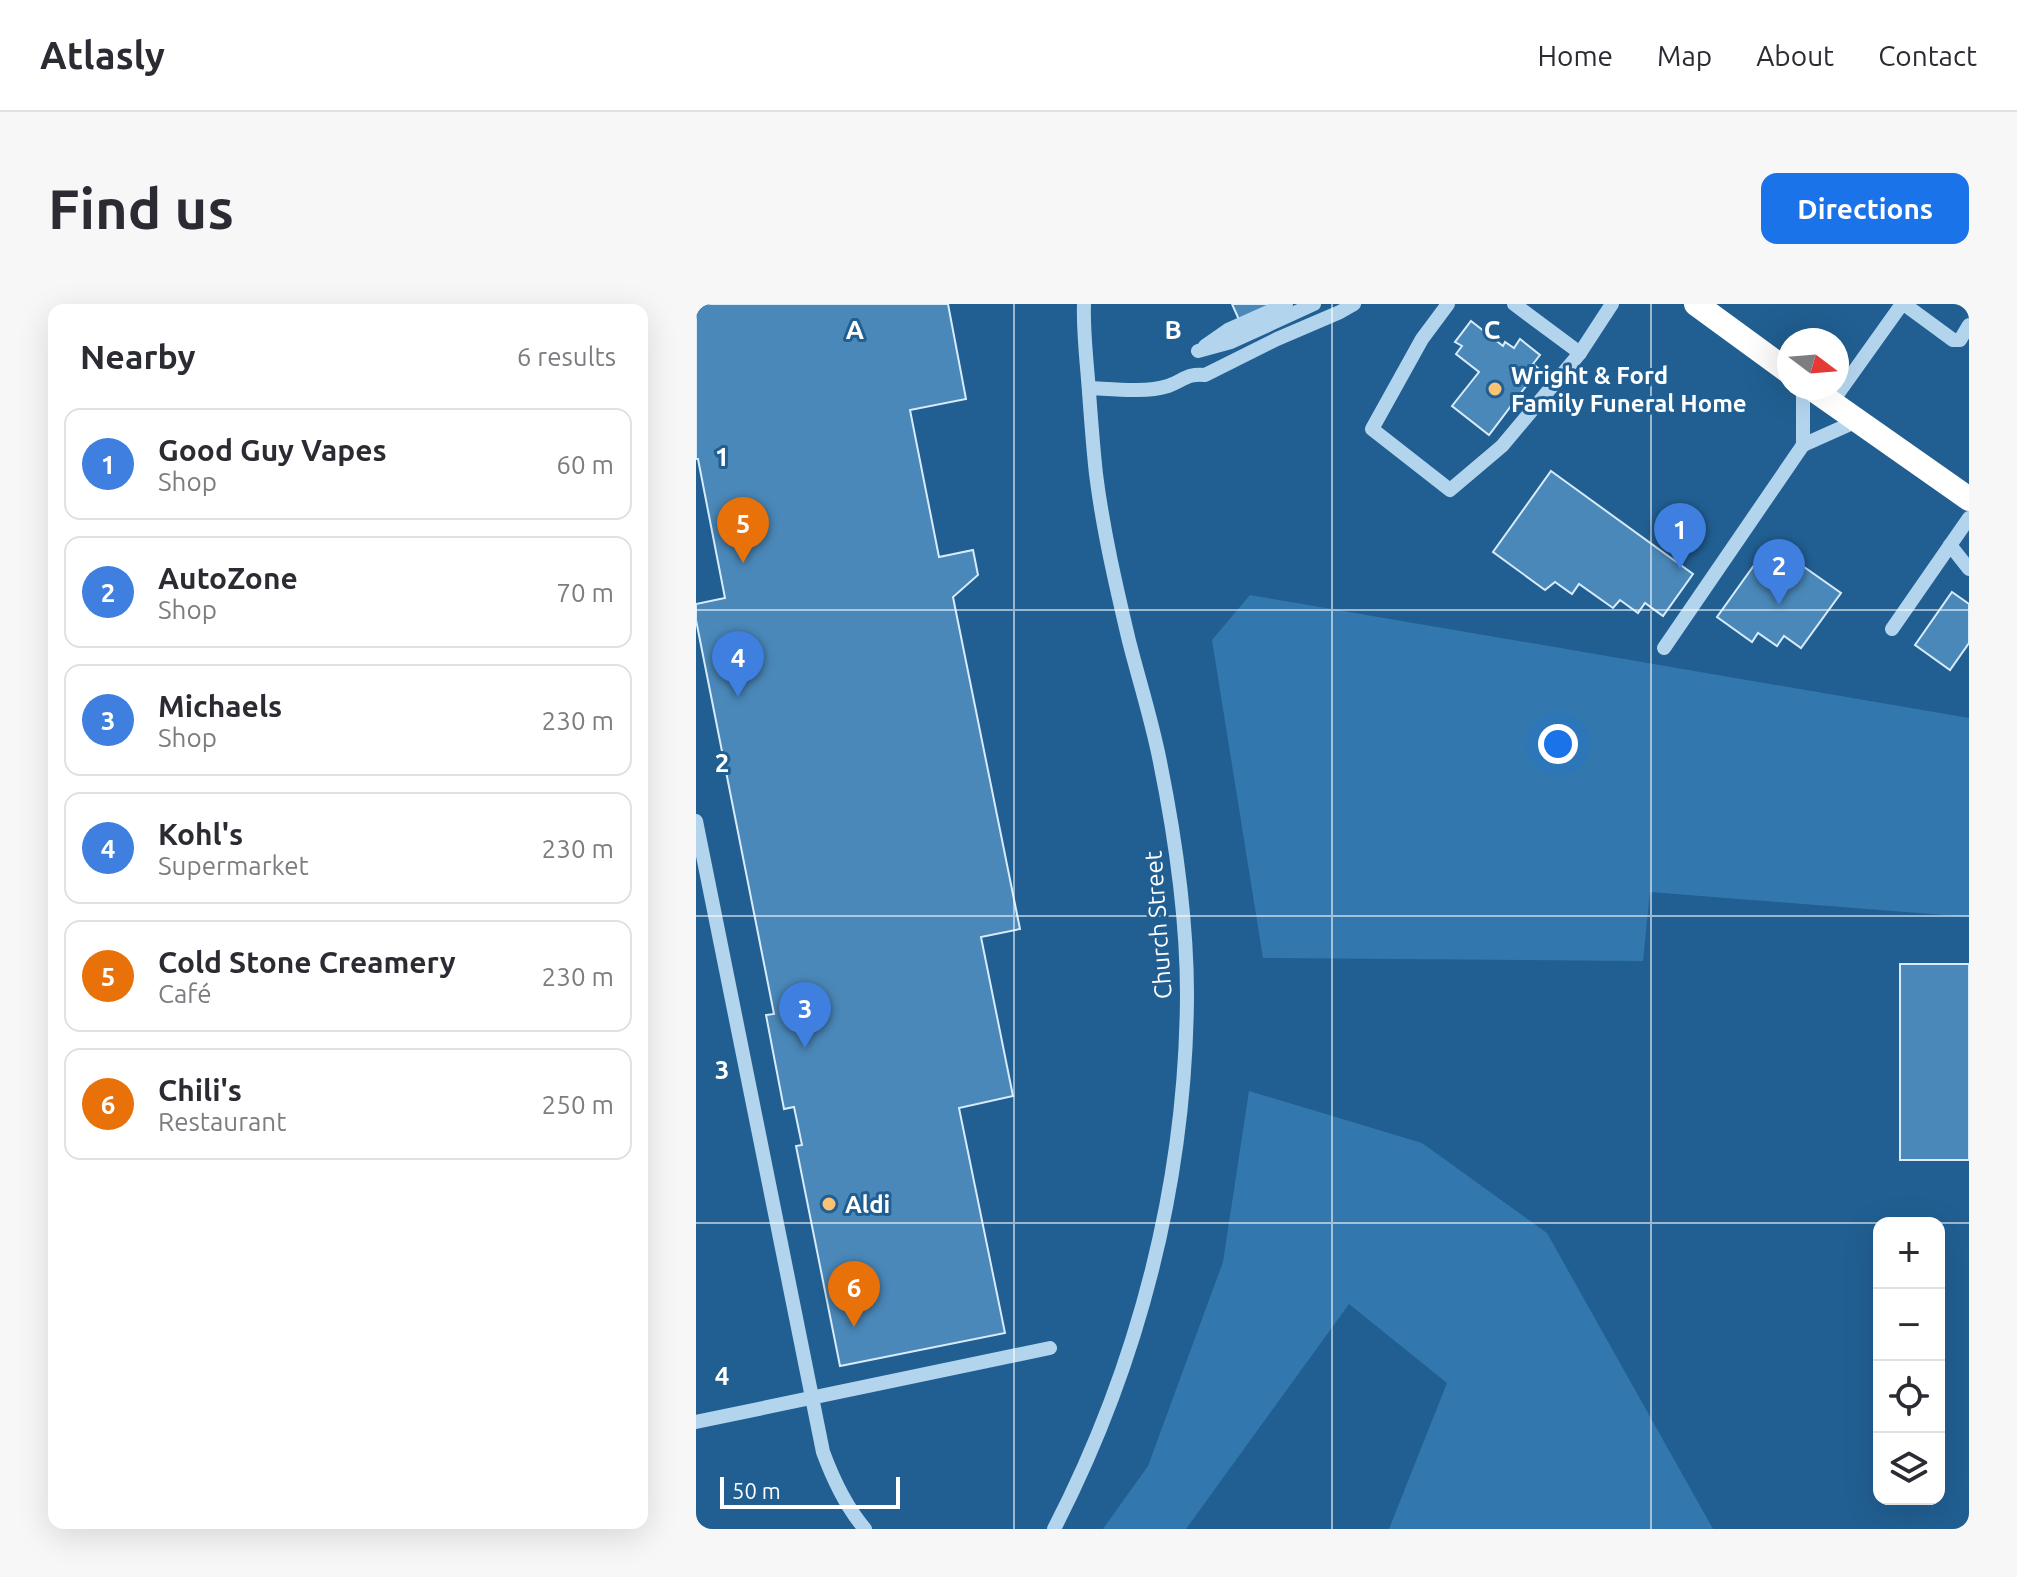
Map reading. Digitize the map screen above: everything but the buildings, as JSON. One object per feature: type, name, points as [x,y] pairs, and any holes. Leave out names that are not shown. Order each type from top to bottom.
[{"type":"highway","points":[[1696,304],[1777,363]]},
{"type":"highway","points":[[1829,400],[1969,499]]},
{"type":"street","name":"Church Street","points":[[1054,1529],[1112,1402],[1132,1344],[1162,1229],[1180,1113],[1187,994],[1172,829],[1158,755],[1105,529],[1096,475],[1084,304]]},
{"type":"street","points":[[1286,304],[1228,330],[1198,351],[1231,342],[1314,304]]},
{"type":"street","points":[[1089,388],[1122,390],[1166,386],[1193,374],[1205,375],[1354,304]]},
{"type":"street","points":[[1448,304],[1422,339],[1372,429],[1450,490],[1502,446],[1580,353],[1612,304]]},
{"type":"street","points":[[1514,304],[1580,353]]},
{"type":"street","points":[[1832,402],[1903,304],[1953,340],[1960,340],[1969,325]]},
{"type":"street","points":[[1803,400],[1803,445]]},
{"type":"street","points":[[1664,648],[1803,445],[1859,420]]},
{"type":"street","points":[[1892,629],[1969,518]]},
{"type":"street","points":[[1950,545],[1969,569]]},
{"type":"street","points":[[696,821],[823,1452],[831,1475],[851,1512],[865,1529]]},
{"type":"street","points":[[696,1422],[1050,1348]]},
{"type":"shaded area","points":[[1250,595],[1969,718],[1969,917],[1650,892],[1643,961],[1263,958],[1212,640]]},
{"type":"shaded area","points":[[1249,1091],[1422,1143],[1547,1233],[1713,1529],[1389,1529],[1447,1383],[1349,1304],[1186,1529],[1103,1529],[1148,1466],[1223,1262]]},
{"type":"place","name":"Wright & Ford Family Funeral Home","points":[[1495,389]]},
{"type":"place","name":"Cold Stone Creamery","points":[[743,563]]},
{"type":"place","name":"Good Guy Vapes","points":[[1680,569]]},
{"type":"place","name":"AutoZone","points":[[1779,605]]},
{"type":"place","name":"Kohl's","points":[[738,697]]},
{"type":"place","name":"Michaels","points":[[805,1048]]},
{"type":"place","name":"Aldi","points":[[829,1204]]},
{"type":"place","name":"Chili's","points":[[854,1327]]}]
